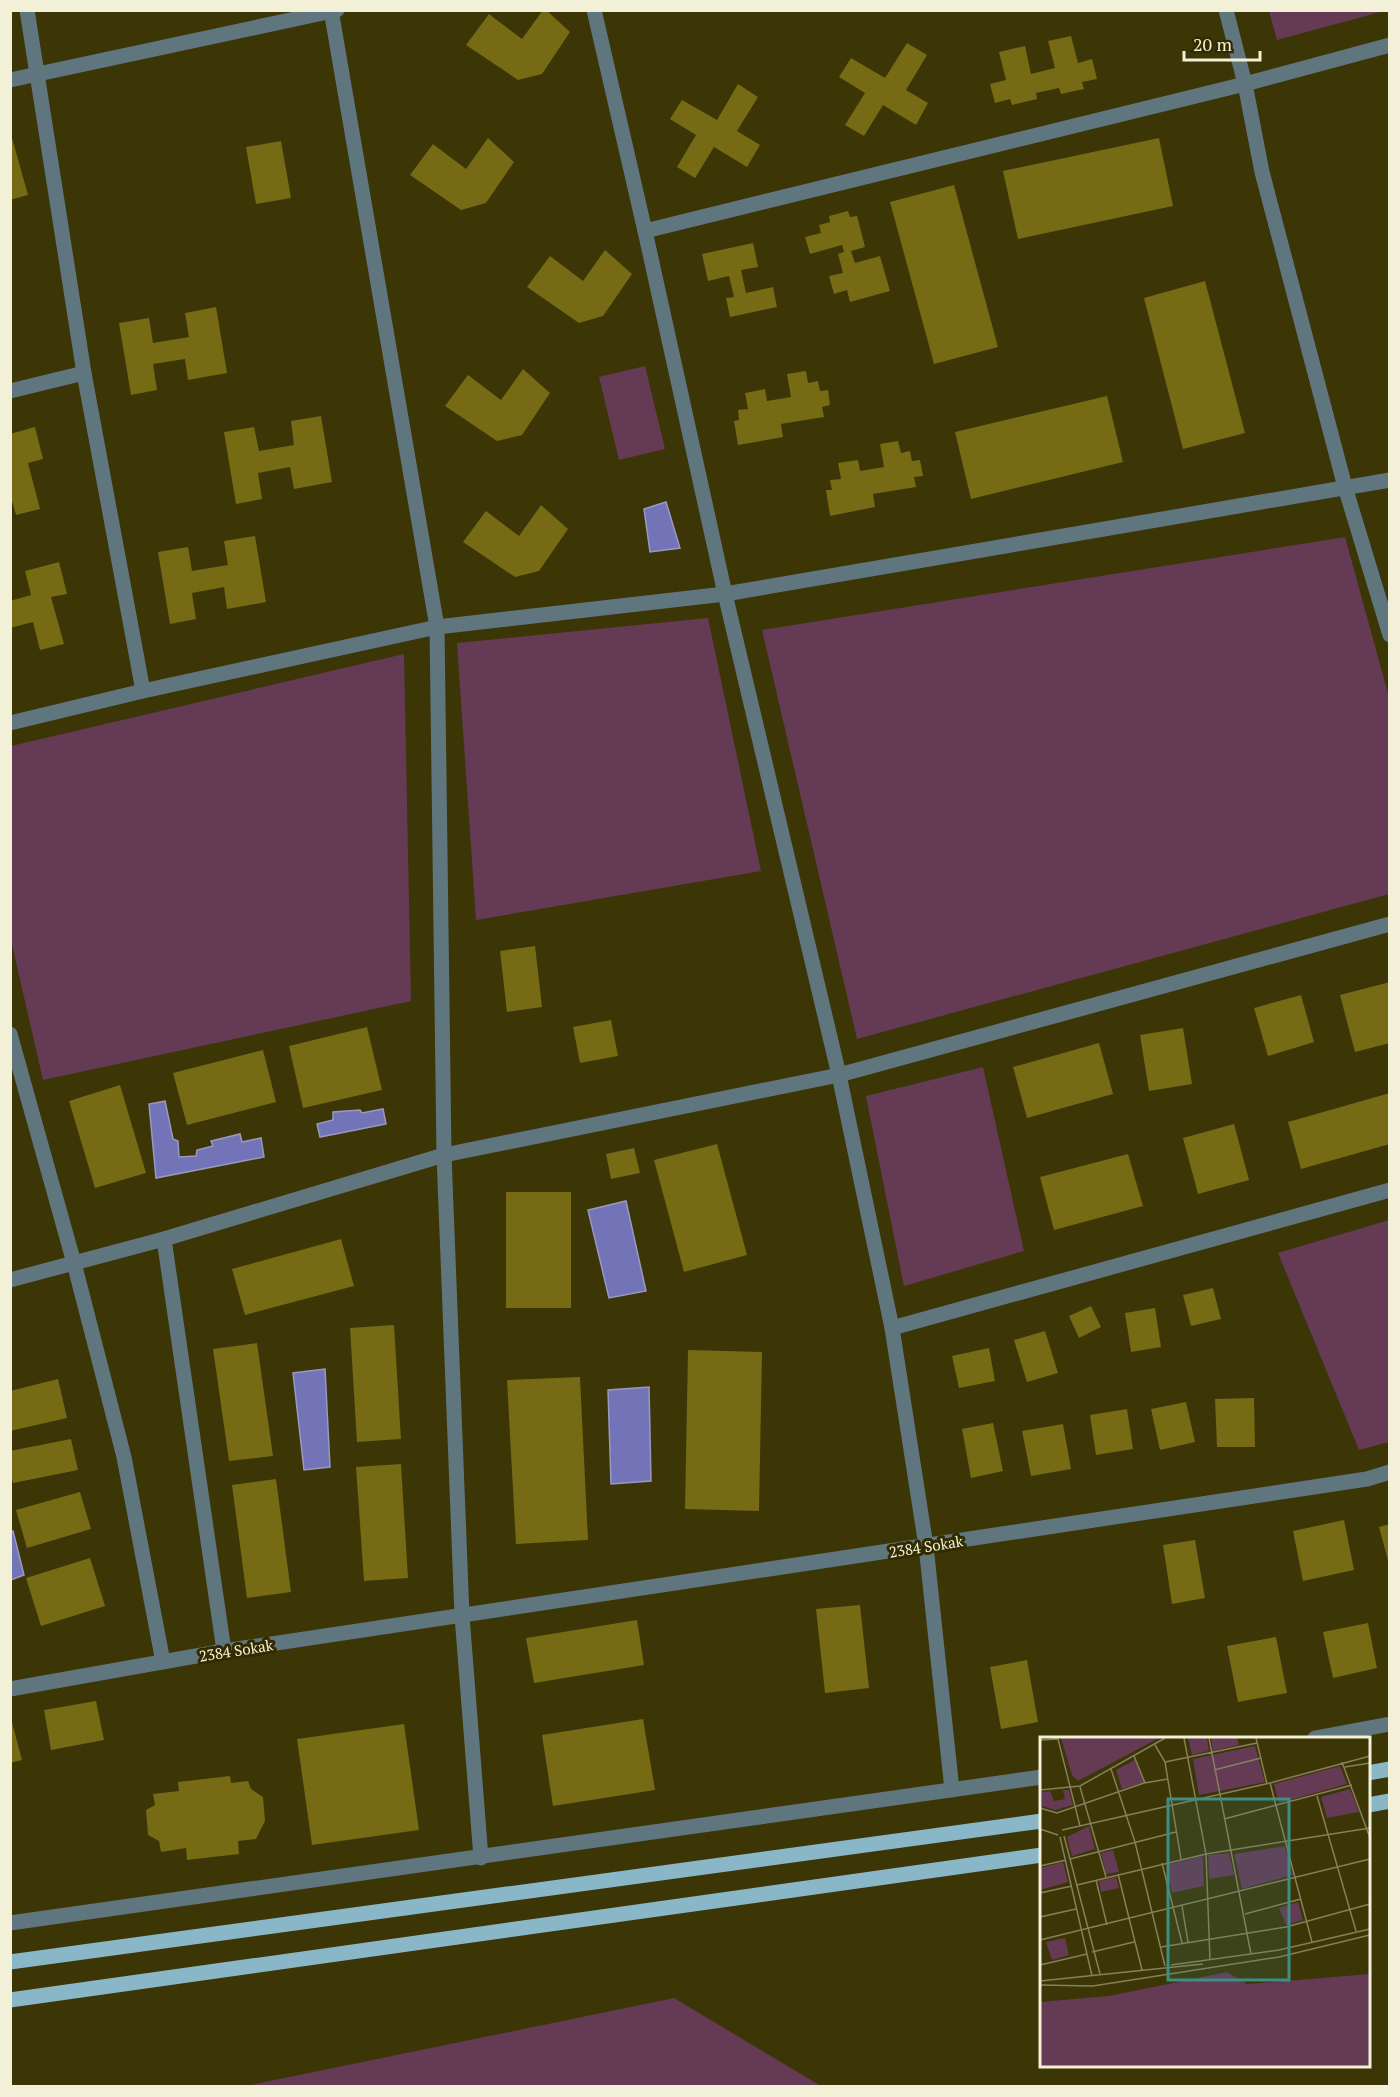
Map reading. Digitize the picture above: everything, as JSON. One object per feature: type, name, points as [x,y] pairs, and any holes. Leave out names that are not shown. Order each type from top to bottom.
[{"type":"main road","points":[[1370,1773],[1389,1769]]},
{"type":"main road","points":[[1370,1805],[1389,1801]]},
{"type":"main road","points":[[10,1962],[1040,1821]]},
{"type":"main road","points":[[10,2000],[1040,1855]]},
{"type":"street","points":[[27,10],[84,373],[143,692]]},
{"type":"street","points":[[594,10],[725,594],[839,1075],[892,1328],[926,1546],[952,1790]]},
{"type":"street","points":[[1226,10],[1245,84],[1262,172],[1346,487],[1389,634]]},
{"type":"street","points":[[10,80],[333,11],[437,627],[444,1155],[462,1616],[481,1857]]},
{"type":"street","points":[[645,231],[1245,84],[1389,45]]},
{"type":"street","points":[[10,392],[84,373]]},
{"type":"street","points":[[10,723],[437,627],[725,594],[1389,480]]},
{"type":"street","points":[[10,1280],[164,1239],[444,1155],[839,1075],[1389,924]]},
{"type":"street","points":[[10,1034],[74,1263],[124,1457],[163,1662]]},
{"type":"street","points":[[892,1328],[1389,1190]]},
{"type":"street","points":[[164,1239],[224,1651]]},
{"type":"street","name":"2384 Sokak","points":[[10,1689],[224,1651],[1367,1479],[1389,1472]]},
{"type":"street","points":[[1320,1737],[1389,1724]]},
{"type":"street","points":[[10,1923],[1040,1777]]},
{"type":"shaded area","points":[[1269,10],[1384,11],[1277,40]]},
{"type":"shaded area","points":[[645,366],[665,449],[619,460],[599,377]]},
{"type":"shaded area","points":[[1345,537],[1389,697],[1389,894],[857,1039],[762,630]]},
{"type":"shaded area","points":[[708,618],[761,871],[476,920],[457,643]]},
{"type":"shaded area","points":[[404,654],[411,1001],[43,1080],[11,940],[11,746]]},
{"type":"shaded area","points":[[983,1067],[1024,1251],[904,1286],[866,1096]]},
{"type":"shaded area","points":[[1389,1220],[1389,1442],[1359,1450],[1278,1253]]},
{"type":"shaded area","points":[[674,1998],[821,2086],[246,2086]]},
{"type":"water","points":[[666,502],[680,548],[650,552],[644,509]]},
{"type":"water","points":[[165,1101],[173,1139],[178,1141],[179,1157],[196,1156],[197,1150],[213,1146],[211,1141],[240,1134],[242,1142],[261,1138],[264,1157],[156,1178],[149,1104]]},
{"type":"water","points":[[383,1109],[386,1124],[320,1137],[317,1124],[333,1120],[333,1112],[360,1110],[362,1113]]},
{"type":"water","points":[[626,1201],[646,1291],[609,1298],[588,1210]]},
{"type":"water","points":[[325,1369],[330,1467],[304,1470],[293,1373]]},
{"type":"water","points":[[649,1387],[651,1481],[611,1484],[608,1390]]},
{"type":"water","points":[[13,1531],[24,1575],[11,1580],[11,1532]]},
{"type":"building","points":[[543,10],[546,10],[570,32],[542,74],[518,80],[466,45],[489,14],[522,39]]},
{"type":"building","points":[[1071,36],[1078,63],[1092,59],[1097,79],[1082,82],[1084,89],[1061,94],[1059,88],[1036,93],[1037,99],[1012,105],[1010,99],[995,103],[990,84],[1006,80],[999,52],[1025,46],[1031,74],[1055,68],[1048,41]]},
{"type":"building","points":[[907,43],[927,55],[906,90],[928,103],[916,125],[883,105],[864,136],[845,125],[865,93],[839,77],[851,58],[885,78]]},
{"type":"building","points":[[738,84],[758,97],[737,131],[760,145],[747,167],[714,147],[695,178],[677,167],[696,135],[670,119],[682,100],[717,120]]},
{"type":"building","points":[[10,131],[28,195],[10,200]]},
{"type":"building","points":[[488,138],[514,162],[486,203],[461,210],[410,175],[433,144],[466,169]]},
{"type":"building","points":[[1159,138],[1173,206],[1018,239],[1003,171]]},
{"type":"building","points":[[281,141],[291,198],[256,204],[246,147]]},
{"type":"building","points":[[954,185],[998,347],[934,364],[890,202]]},
{"type":"building","points":[[848,211],[850,217],[857,216],[865,247],[851,251],[855,263],[880,256],[890,291],[850,302],[847,290],[834,294],[829,276],[843,273],[838,254],[844,252],[842,245],[810,254],[805,237],[821,233],[819,225],[830,222],[829,216]]},
{"type":"building","points":[[753,243],[758,267],[741,270],[746,293],[773,287],[777,307],[730,317],[726,298],[734,297],[729,276],[708,281],[702,254]]},
{"type":"building","points":[[605,250],[632,274],[603,316],[579,323],[527,287],[550,256],[583,281]]},
{"type":"building","points":[[1205,281],[1245,433],[1183,449],[1144,298]]},
{"type":"building","points":[[216,307],[227,373],[188,380],[185,359],[153,364],[157,390],[131,395],[119,323],[149,318],[153,343],[189,337],[185,313]]},
{"type":"building","points":[[523,369],[550,393],[522,435],[497,441],[445,406],[468,375],[501,400]]},
{"type":"building","points":[[806,371],[808,383],[818,381],[820,391],[828,390],[830,405],[822,407],[824,417],[781,424],[783,437],[738,445],[734,421],[739,420],[738,410],[748,409],[745,393],[765,389],[767,401],[791,397],[787,374]]},
{"type":"building","points":[[1107,396],[1123,462],[971,499],[955,432]]},
{"type":"building","points":[[321,416],[332,482],[294,489],[290,467],[258,473],[262,499],[236,504],[224,432],[254,427],[259,451],[294,445],[291,421]]},
{"type":"building","points":[[35,427],[43,459],[28,463],[40,509],[16,515],[10,494],[10,434]]},
{"type":"building","points":[[898,441],[901,453],[910,451],[912,461],[920,460],[923,476],[914,477],[916,487],[873,494],[875,507],[830,516],[826,490],[832,490],[830,480],[841,479],[838,463],[858,460],[860,471],[884,467],[880,444]]},
{"type":"building","points":[[541,505],[568,529],[539,571],[515,577],[463,542],[486,511],[519,536]]},
{"type":"building","points":[[255,536],[266,602],[227,609],[224,587],[192,593],[196,619],[170,624],[158,552],[188,547],[192,571],[228,565],[224,541]]},
{"type":"building","points":[[59,562],[67,594],[51,597],[64,644],[40,650],[33,622],[10,628],[10,601],[31,595],[25,571]]},
{"type":"building","points":[[535,946],[542,1007],[507,1012],[500,951]]},
{"type":"building","points":[[1390,982],[1390,1043],[1355,1052],[1340,995]]},
{"type":"building","points":[[1301,995],[1314,1042],[1268,1056],[1254,1008]]},
{"type":"building","points":[[611,1020],[618,1056],[580,1063],[573,1027]]},
{"type":"building","points":[[367,1027],[382,1090],[303,1108],[289,1046]]},
{"type":"building","points":[[1183,1028],[1192,1084],[1149,1091],[1140,1035]]},
{"type":"building","points":[[1099,1043],[1113,1094],[1027,1118],[1013,1067]]},
{"type":"building","points":[[263,1050],[276,1102],[187,1125],[173,1073]]},
{"type":"building","points":[[120,1085],[146,1173],[95,1188],[69,1101]]},
{"type":"building","points":[[1390,1093],[1390,1144],[1301,1169],[1288,1122]]},
{"type":"building","points":[[1234,1124],[1249,1180],[1198,1194],[1183,1138]]},
{"type":"building","points":[[717,1144],[747,1255],[684,1272],[654,1160]]},
{"type":"building","points":[[634,1148],[640,1173],[611,1179],[606,1154]]},
{"type":"building","points":[[1128,1154],[1143,1206],[1054,1230],[1040,1177]]},
{"type":"building","points":[[506,1192],[571,1192],[571,1308],[506,1308]]},
{"type":"building","points":[[341,1239],[354,1286],[245,1315],[232,1269]]},
{"type":"building","points":[[1213,1288],[1221,1319],[1191,1326],[1183,1295]]},
{"type":"building","points":[[1091,1306],[1101,1327],[1079,1338],[1069,1316]]},
{"type":"building","points":[[1155,1308],[1161,1347],[1131,1352],[1125,1313]]},
{"type":"building","points":[[394,1325],[401,1439],[357,1442],[350,1328]]},
{"type":"building","points":[[1045,1331],[1058,1373],[1027,1382],[1014,1340]]},
{"type":"building","points":[[257,1343],[273,1456],[229,1461],[213,1349]]},
{"type":"building","points":[[989,1348],[995,1381],[959,1388],[952,1356]]},
{"type":"building","points":[[688,1350],[762,1352],[759,1511],[685,1509]]},
{"type":"building","points":[[580,1377],[588,1540],[516,1544],[507,1380]]},
{"type":"building","points":[[58,1379],[67,1418],[10,1431],[10,1391]]},
{"type":"building","points":[[1254,1398],[1255,1447],[1217,1447],[1215,1399]]},
{"type":"building","points":[[1186,1402],[1195,1442],[1160,1450],[1151,1409]]},
{"type":"building","points":[[1127,1409],[1133,1449],[1096,1455],[1090,1415]]},
{"type":"building","points":[[993,1423],[1003,1471],[971,1478],[962,1429]]},
{"type":"building","points":[[1063,1424],[1071,1469],[1031,1476],[1022,1431]]},
{"type":"building","points":[[71,1439],[78,1470],[13,1483],[10,1471],[10,1451]]},
{"type":"building","points":[[401,1464],[408,1578],[364,1581],[356,1467]]},
{"type":"building","points":[[276,1479],[291,1592],[247,1598],[232,1485]]},
{"type":"building","points":[[80,1492],[91,1529],[27,1548],[16,1510]]},
{"type":"building","points":[[1344,1520],[1354,1570],[1303,1581],[1293,1531]]},
{"type":"building","points":[[1390,1524],[1390,1564],[1389,1564],[1379,1527]]},
{"type":"building","points":[[1195,1540],[1205,1598],[1172,1604],[1163,1545]]},
{"type":"building","points":[[90,1558],[105,1606],[41,1626],[26,1578]]},
{"type":"building","points":[[860,1605],[869,1688],[825,1693],[816,1609]]},
{"type":"building","points":[[637,1620],[644,1665],[534,1683],[526,1638]]},
{"type":"building","points":[[1368,1623],[1377,1668],[1333,1678],[1323,1632]]},
{"type":"building","points":[[1276,1637],[1287,1693],[1238,1702],[1227,1646]]},
{"type":"building","points":[[1027,1660],[1038,1722],[1001,1729],[990,1667]]},
{"type":"building","points":[[96,1701],[104,1740],[51,1750],[44,1710]]},
{"type":"building","points":[[10,1715],[22,1760],[10,1763]]},
{"type":"building","points":[[643,1719],[655,1790],[553,1806],[542,1735]]},
{"type":"building","points":[[404,1724],[419,1830],[312,1845],[297,1739]]},
{"type":"building","points":[[230,1776],[231,1783],[248,1781],[251,1789],[263,1797],[265,1821],[256,1839],[238,1841],[239,1854],[187,1860],[186,1848],[161,1852],[159,1841],[148,1835],[146,1810],[155,1805],[153,1794],[179,1791],[178,1782]]}]
